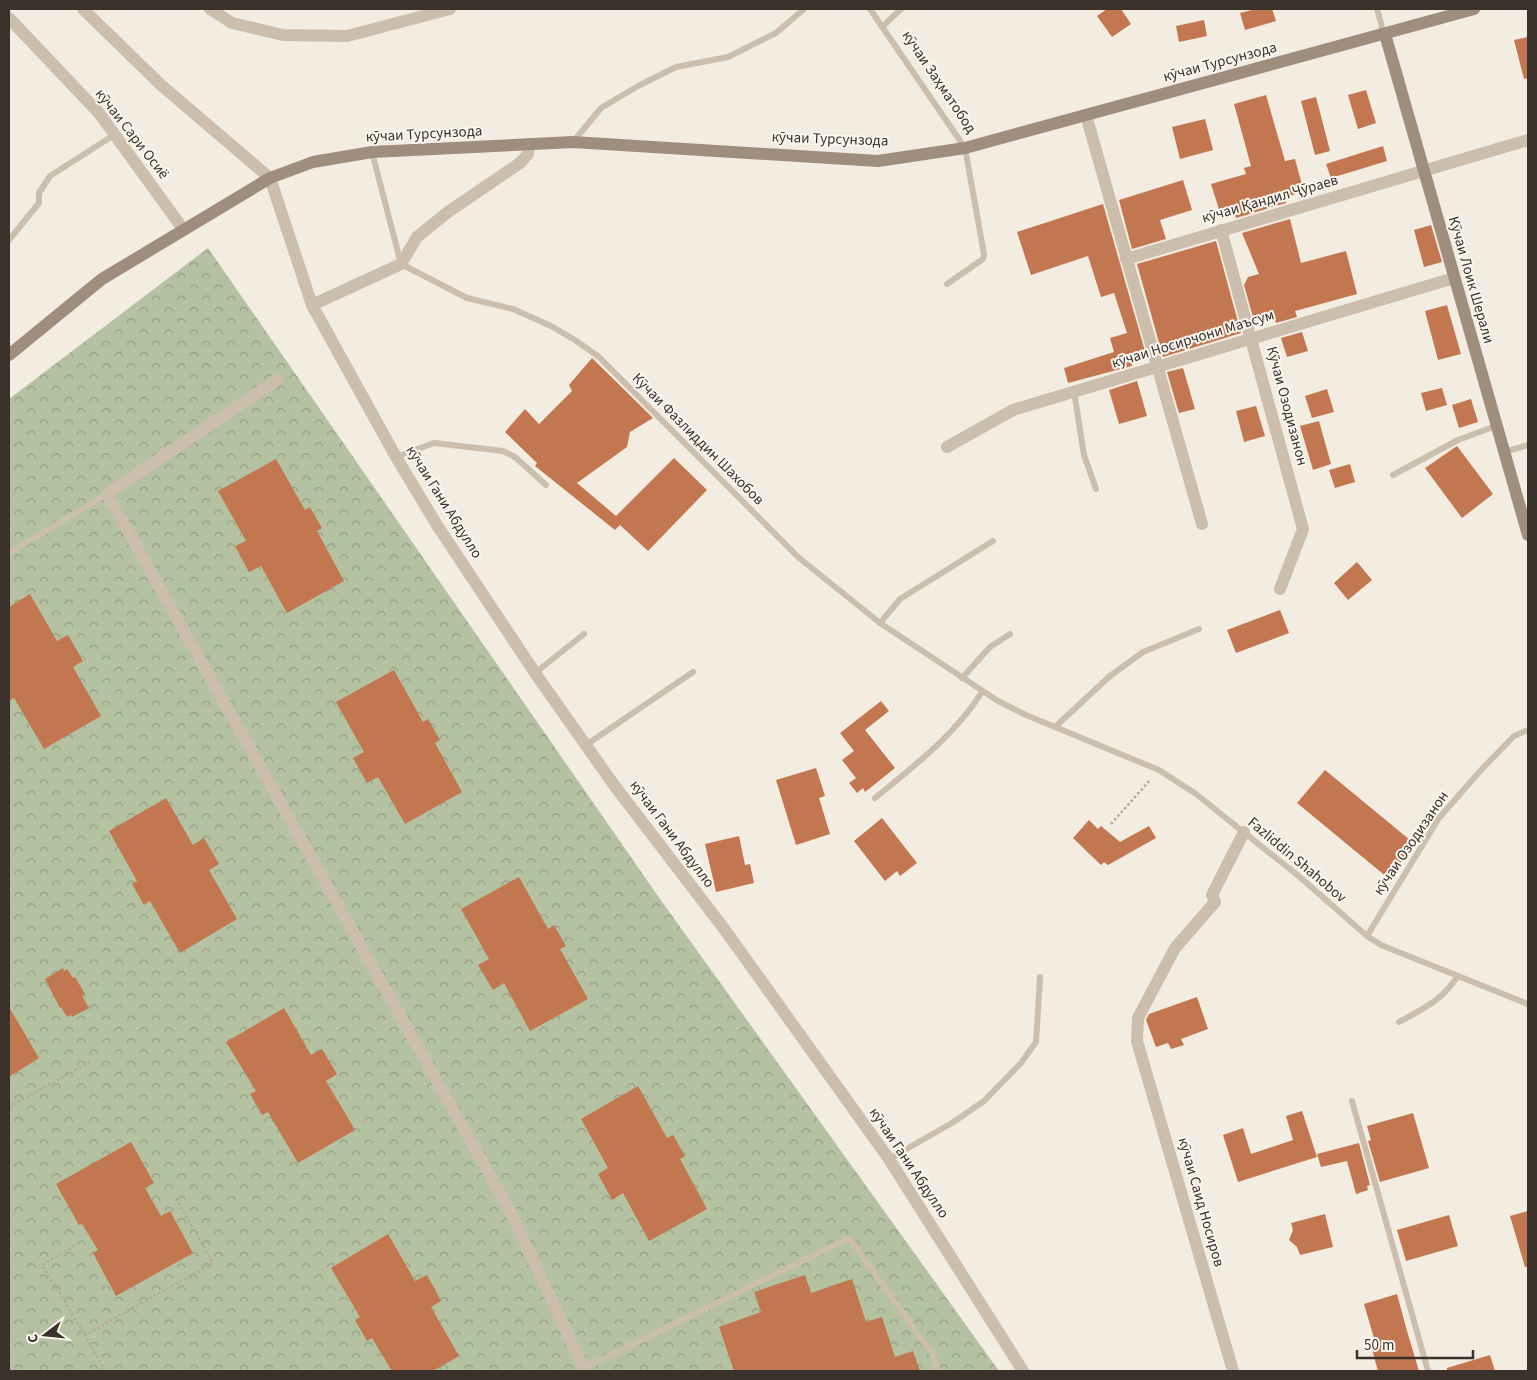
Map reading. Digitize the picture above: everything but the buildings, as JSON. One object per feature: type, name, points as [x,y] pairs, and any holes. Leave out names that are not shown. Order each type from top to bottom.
[{"type":"main road","name":"кӯчаи Турсунзода","points":[[9,355],[86,290],[183,229],[270,178],[313,162],[372,152],[573,142],[878,161],[964,148],[1474,9]]},
{"type":"main road","name":"Кӯчаи Лоик Шерали","points":[[1384,34],[1528,535]]},
{"type":"street","points":[[83,9],[161,85],[270,178]]},
{"type":"street","points":[[210,9],[232,23],[283,35],[347,36],[450,9]]},
{"type":"street","name":"кӯчаи Сари Осиё","points":[[9,18],[99,113],[183,229]]},
{"type":"street","points":[[1086,115],[1202,524]]},
{"type":"street","name":"кӯчаи Қандил Ҷӯраев","points":[[1126,259],[1528,140]]},
{"type":"street","points":[[312,305],[402,264],[417,237],[448,212],[520,163],[528,154],[530,144]]},
{"type":"street","name":"кӯчаи Гани Абдулло","points":[[270,178],[312,305],[396,457],[437,525],[535,673],[586,745],[725,930],[889,1159],[1024,1371]]},
{"type":"street","name":"Кӯчаи Озодизанон","points":[[1221,230],[1303,529],[1280,589]]},
{"type":"street","name":"кӯчаи Носирчони Маъсум","points":[[947,447],[1013,410],[1454,278]]},
{"type":"street","points":[[278,380],[107,494],[510,1211],[582,1370]]},
{"type":"street","name":"кӯчаи Саид Носиров","points":[[1233,1371],[1137,1041],[1138,1018],[1175,948],[1215,902],[1212,895],[1244,832]]},
{"type":"lane","points":[[573,142],[601,108],[638,86],[676,67],[728,56],[776,33],[804,9]]},
{"type":"lane","name":"кӯчаи Заҳматобод","points":[[870,9],[964,148]]},
{"type":"lane","points":[[882,26],[901,9]]},
{"type":"lane","points":[[1377,9],[1384,34]]},
{"type":"lane","points":[[9,240],[39,203],[39,193],[50,176],[114,135]]},
{"type":"lane","points":[[947,284],[983,259],[984,254],[964,148]]},
{"type":"lane","points":[[372,152],[402,264]]},
{"type":"lane","name":"Кӯчаи Фазлиддин Шахобов","points":[[402,264],[467,298],[504,306],[551,326],[599,357],[798,557],[880,623],[982,692],[1054,727]]},
{"type":"lane","points":[[1074,391],[1084,456],[1096,489]]},
{"type":"lane","points":[[1393,476],[1458,440],[1496,426]]},
{"type":"lane","points":[[396,457],[434,442],[503,451],[515,457],[546,485]]},
{"type":"lane","points":[[1504,452],[1528,445]]},
{"type":"lane","points":[[9,553],[107,494]]},
{"type":"lane","points":[[880,623],[900,599],[993,541]]},
{"type":"lane","points":[[1054,727],[1110,676],[1143,652],[1199,629]]},
{"type":"lane","points":[[535,673],[584,634]]},
{"type":"lane","points":[[962,678],[990,647],[1010,634]]},
{"type":"lane","points":[[586,745],[693,672]]},
{"type":"lane","points":[[875,798],[946,736],[971,710],[982,692]]},
{"type":"lane","name":"Fazliddin Shahobov","points":[[1054,727],[1159,770],[1196,794],[1367,936],[1381,945],[1528,1004]]},
{"type":"lane","name":"кӯчаи Озодизанон","points":[[1367,936],[1448,806],[1514,736],[1528,730]]},
{"type":"lane","points":[[1399,1022],[1435,1002],[1445,994],[1458,976]]},
{"type":"lane","points":[[889,1159],[984,1101],[1021,1064],[1036,1042],[1040,977]]},
{"type":"lane","points":[[1352,1102],[1428,1371]]},
{"type":"lane","points":[[582,1370],[849,1238],[933,1355],[938,1371]]},
{"type":"path","points":[[1111,824],[1159,770]]},
{"type":"path","points":[[9,1107],[90,1062]]},
{"type":"path","points":[[85,1335],[212,1263],[176,1199]]},
{"type":"path","points":[[79,1243],[42,1265],[105,1371]]},
{"type":"green space","points":[[208,248],[660,899],[999,1371],[9,1371],[9,399]]}]
